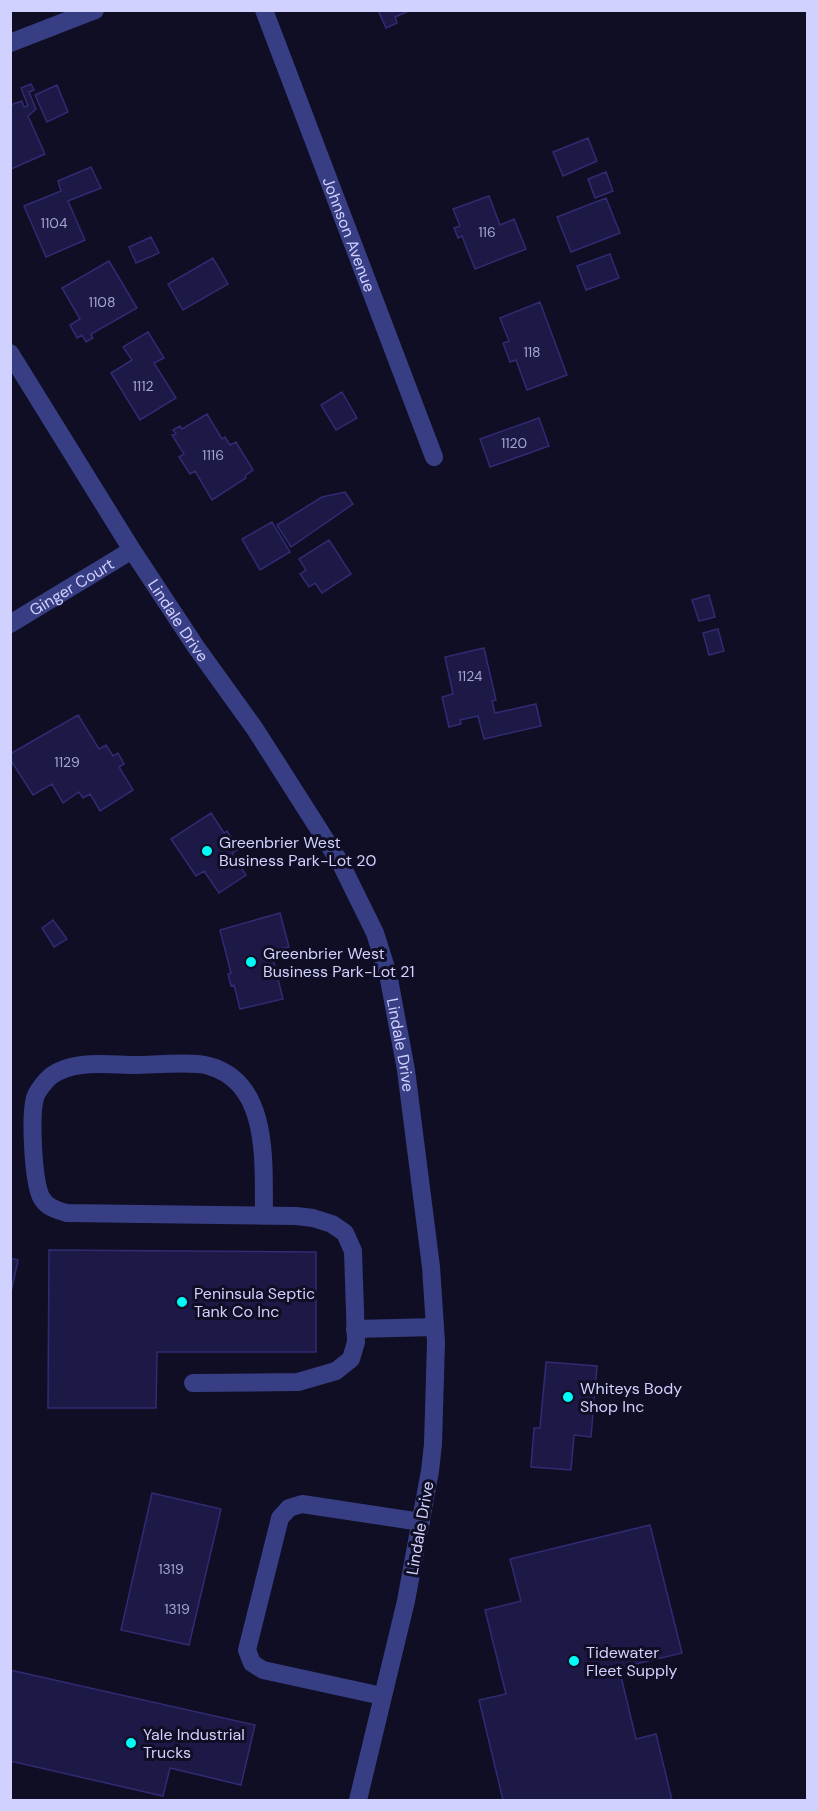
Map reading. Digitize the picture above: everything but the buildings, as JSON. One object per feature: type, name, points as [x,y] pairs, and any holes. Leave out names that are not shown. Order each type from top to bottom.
[{"type":"street","points":[[10,44],[95,10]]},
{"type":"street","name":"Johnson Avenue","points":[[264,10],[434,457]]},
{"type":"street","name":"Lindale Drive","points":[[10,353],[132,550],[196,647],[255,729],[341,864],[375,933],[388,974],[406,1070],[431,1267],[435,1327],[433,1444],[406,1600],[358,1800]]},
{"type":"street","name":"Ginger Court","points":[[10,624],[132,550]]},
{"type":"street","points":[[194,1383],[298,1382],[336,1371],[351,1359],[356,1342],[353,1251],[345,1233],[332,1224],[313,1218],[67,1213],[52,1209],[42,1199],[36,1183],[33,1114],[36,1095],[50,1076],[67,1069],[87,1065],[207,1065],[231,1075],[245,1092],[256,1113],[263,1141],[264,1216]]},
{"type":"street","points":[[355,1329],[435,1327]]},
{"type":"street","points":[[382,1696],[263,1670],[252,1663],[247,1650],[280,1518],[289,1508],[302,1504],[421,1522]]},
{"type":"place","name":"Greenbrier West Business Park-Lot 20","points":[[207,851]]},
{"type":"place","name":"Greenbrier West Business Park-Lot 21","points":[[251,962]]},
{"type":"place","name":"Peninsula Septic Tank Co Inc","points":[[182,1302]]},
{"type":"place","name":"Whiteys Body Shop Inc","points":[[568,1397]]},
{"type":"place","name":"Tidewater Fleet Supply","points":[[574,1661]]},
{"type":"place","name":"Yale Industrial Trucks","points":[[131,1743]]}]
